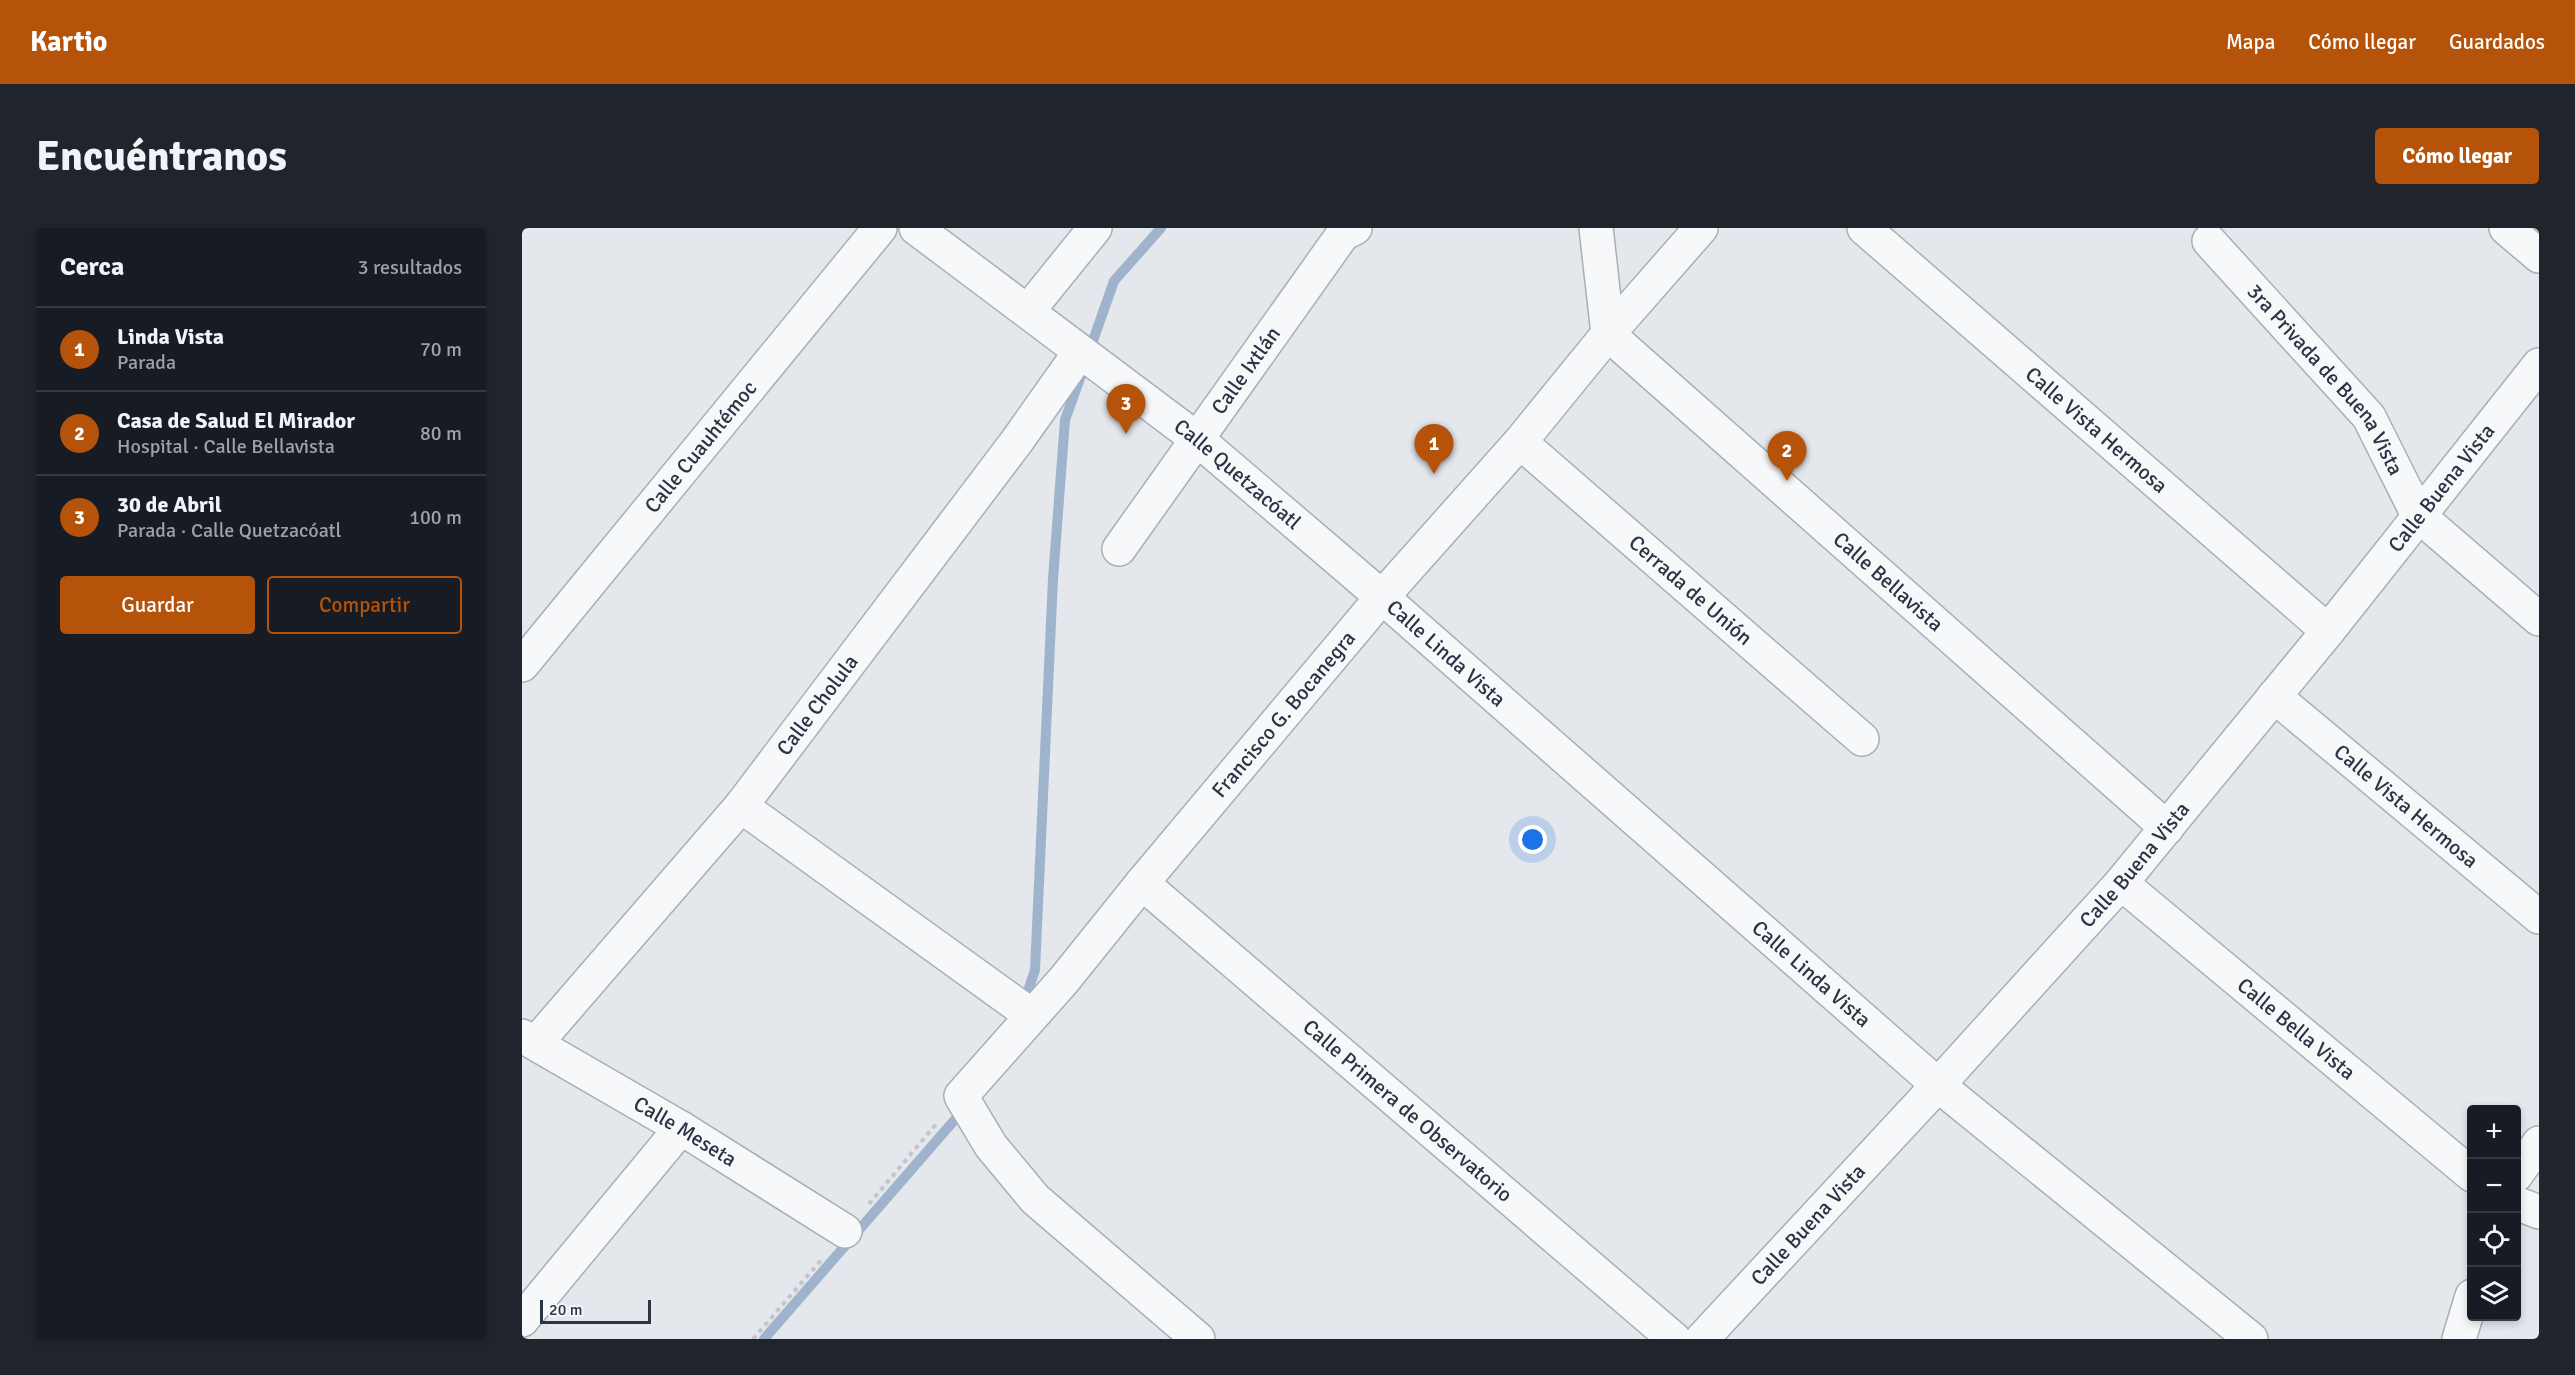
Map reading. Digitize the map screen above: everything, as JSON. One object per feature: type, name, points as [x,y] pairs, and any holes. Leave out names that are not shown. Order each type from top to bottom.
[{"type":"street","name":"Calle Cuauhtémoc","points":[[522,665],[880,228]]},
{"type":"street","name":"Calle Quetzacóatl","points":[[916,228],[1197,439],[1382,597]]},
{"type":"street","points":[[1028,311],[1095,228]]},
{"type":"street","name":"Calle Ixtlán","points":[[1119,549],[1343,234],[1355,228]]},
{"type":"street","points":[[1596,228],[1608,334]]},
{"type":"street","name":"Francisco G. Bocanegra","points":[[1198,1339],[1035,1199],[991,1146],[961,1096],[1064,980],[1142,883],[1382,597],[1520,442],[1608,334],[1701,228]]},
{"type":"street","name":"Calle Vista Hermosa","points":[[1864,228],[2328,631]]},
{"type":"street","points":[[2506,228],[2539,256]]},
{"type":"street","name":"3ra Privada de Buena Vista","points":[[2209,241],[2369,417],[2418,515],[2539,619]]},
{"type":"street","name":"Calle Bellavista","points":[[1608,334],[2167,828]]},
{"type":"street","name":"Calle Cholula","points":[[529,1039],[741,806],[1010,451],[1080,352]]},
{"type":"street","name":"Calle Buena Vista","points":[[1702,1339],[1938,1085],[2121,883],[2328,631],[2539,365]]},
{"type":"street","name":"Cerrada de Unión","points":[[1520,442],[1862,739]]},
{"type":"street","name":"Calle Linda Vista","points":[[1382,597],[1938,1085],[2251,1339]]},
{"type":"street","name":"Calle Vista Hermosa","points":[[2274,696],[2539,917]]},
{"type":"street","points":[[741,806],[1031,1015]]},
{"type":"street","name":"Calle Primera de Observatorio","points":[[1142,883],[1674,1339]]},
{"type":"street","name":"Calle Bella Vista","points":[[2121,883],[2467,1171]]},
{"type":"street","name":"Calle Meseta","points":[[529,1039],[681,1128],[845,1232]]},
{"type":"street","points":[[522,1320],[681,1128]]},
{"type":"street","points":[[2521,1169],[2539,1143]]},
{"type":"street","points":[[2521,1205],[2539,1212]]},
{"type":"street","points":[[2458,1339],[2467,1311]]},
{"type":"waterway","points":[[1089,352],[1114,281],[1161,228]]},
{"type":"waterway","points":[[1023,1006],[1035,970],[1053,579],[1065,420],[1083,370]]},
{"type":"waterway","points":[[764,1339],[965,1108]]},
{"type":"place","name":"30 de Abril","points":[[1126,434]]},
{"type":"place","name":"Linda Vista","points":[[1434,474]]},
{"type":"place","name":"Casa de Salud El Mirador","points":[[1787,481]]}]
